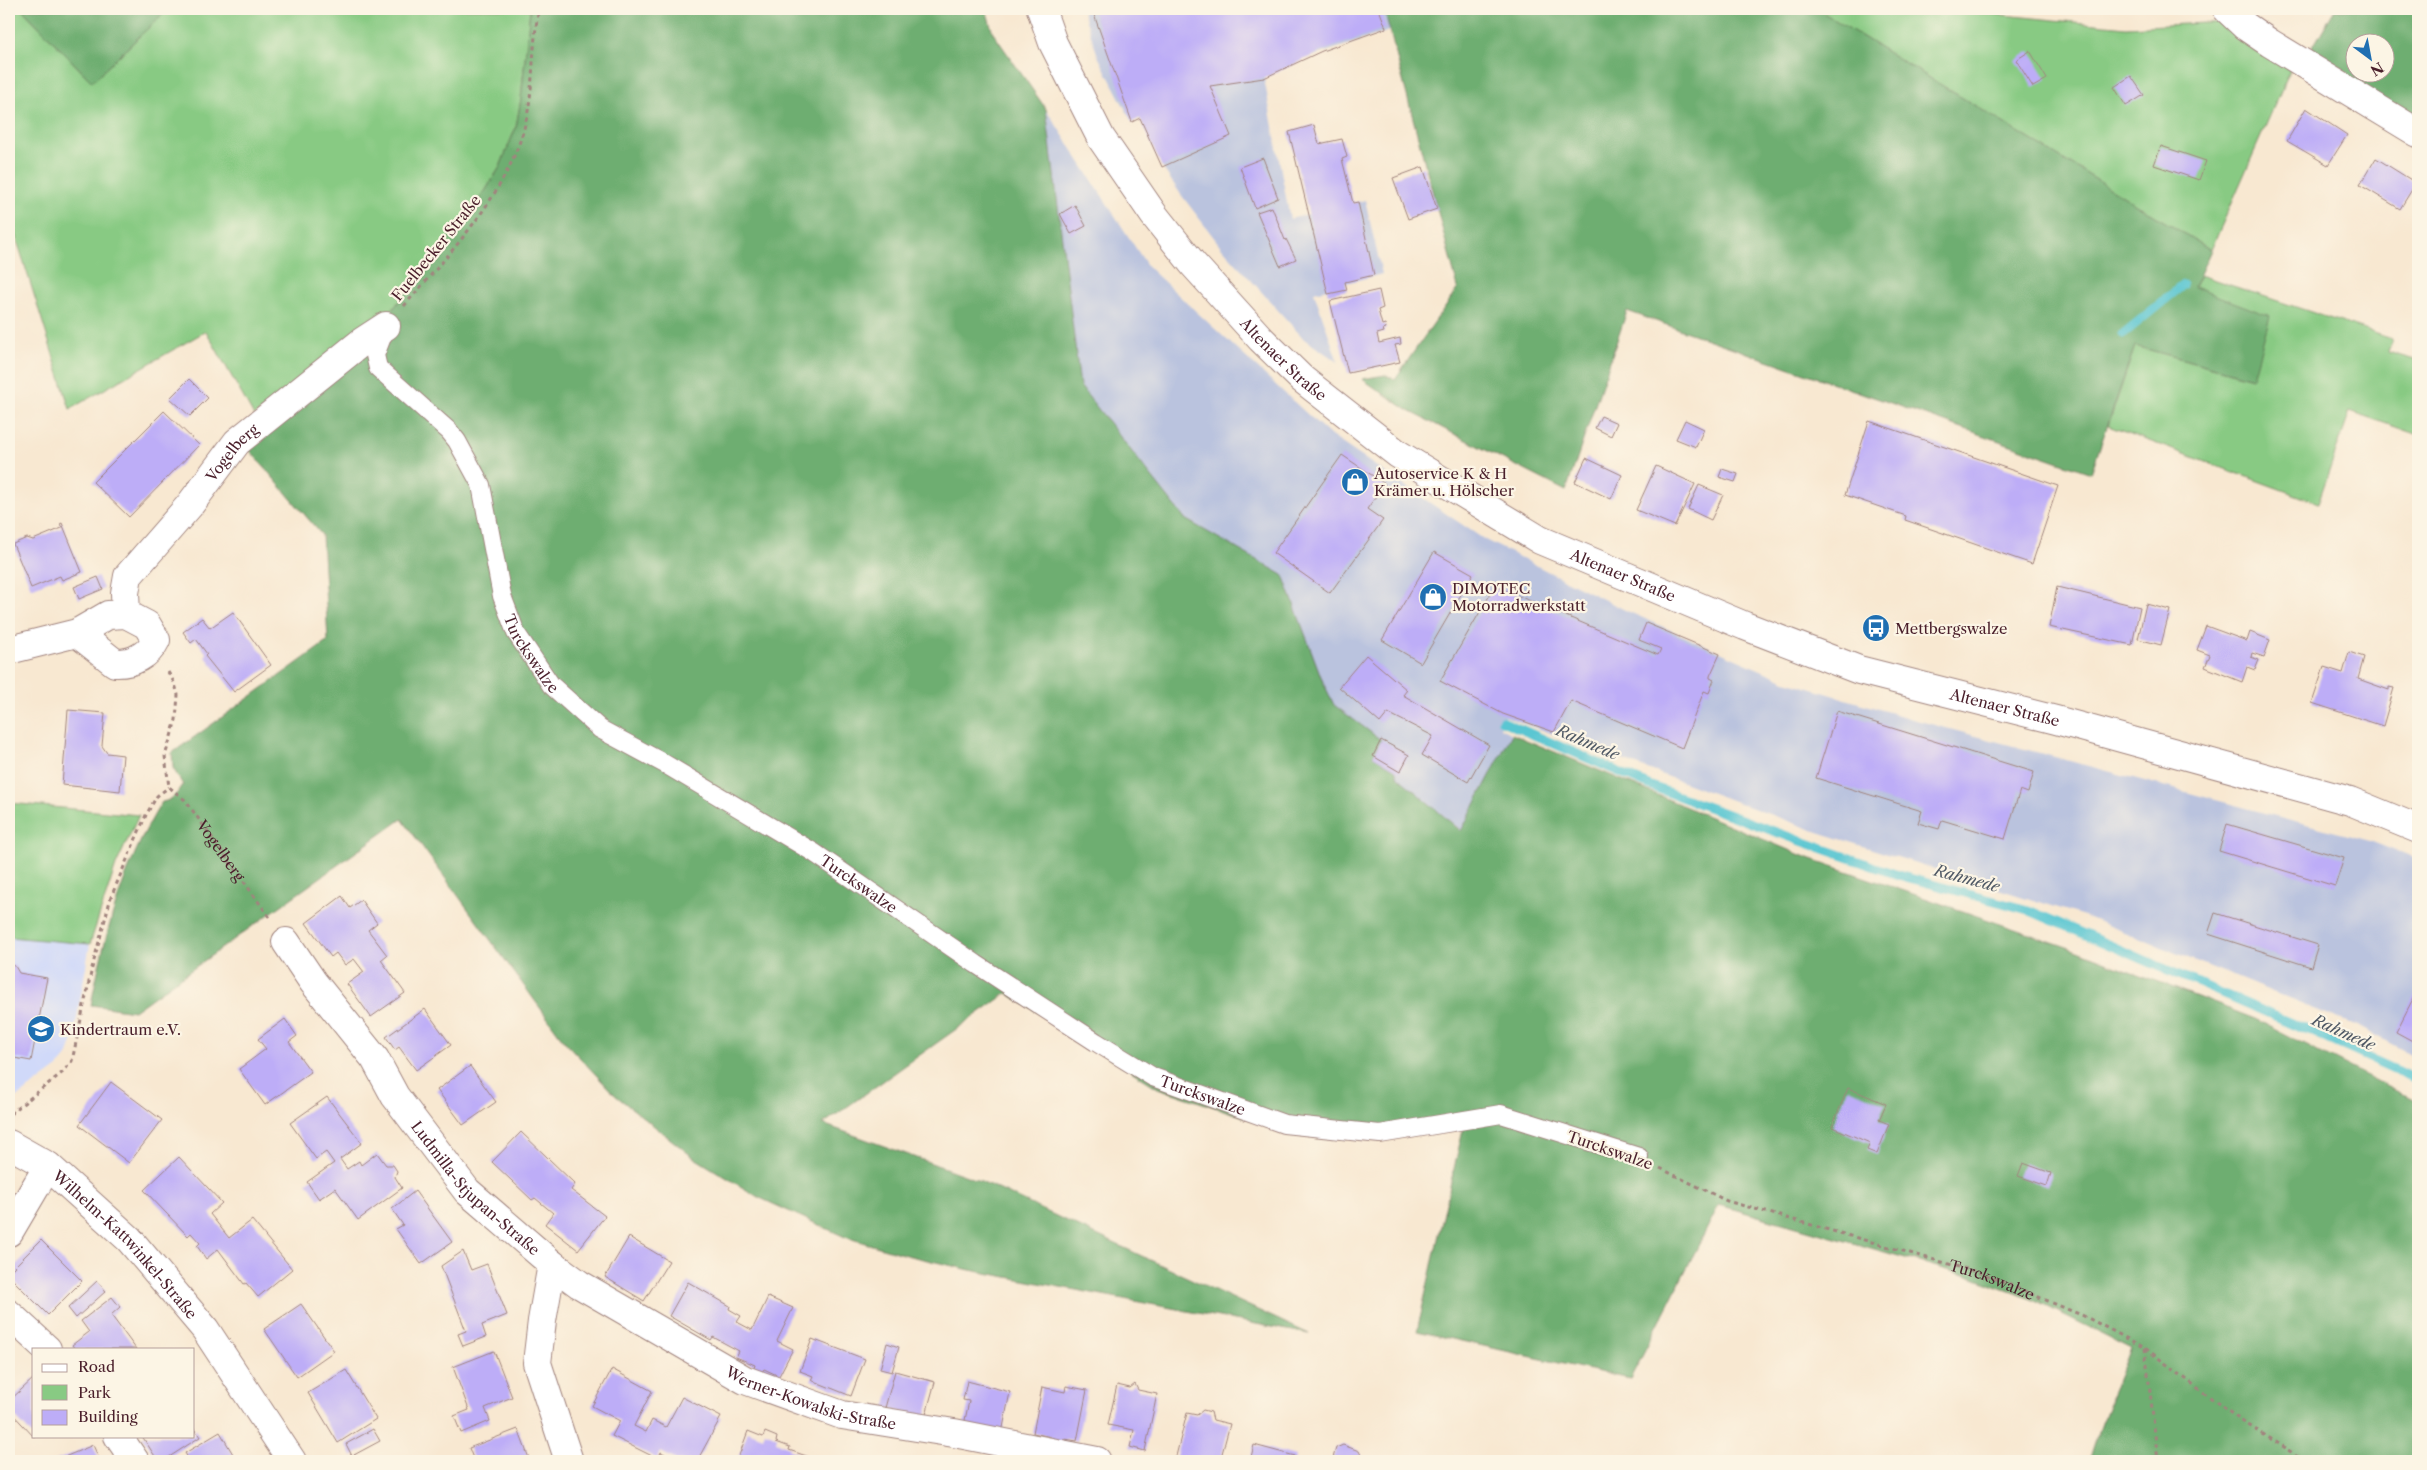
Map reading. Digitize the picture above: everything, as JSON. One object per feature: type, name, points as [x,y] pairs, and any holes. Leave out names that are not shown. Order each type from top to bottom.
[{"type":"street","name":"Altenaer Straße","points":[[1041,9],[1053,43],[1101,138],[1154,215],[1194,264],[1261,339],[1302,379],[1398,454],[1540,540],[1745,626],[1859,670],[2056,720],[2350,801],[2418,829]]},
{"type":"street","points":[[2226,9],[2245,26],[2270,43],[2418,133]]},
{"type":"street","name":"Vogelberg","points":[[126,614],[125,593],[128,576],[188,506],[237,442],[362,341],[386,326]]},
{"type":"street","points":[[9,650],[77,633],[108,615],[126,614],[147,625],[156,640],[152,650],[135,660],[115,663],[77,633]]},
{"type":"street","name":"Ludmilla-Stjupan-Straße","points":[[286,942],[313,982],[375,1059],[395,1096],[467,1191],[552,1264],[542,1321],[538,1363],[569,1461]]},
{"type":"street","name":"Wilhelm-Kattwinkel-Straße","points":[[9,1144],[48,1166],[130,1239],[205,1329],[292,1461]]},
{"type":"street","points":[[9,1232],[48,1166]]},
{"type":"street","name":"Werner-Kowalski-Straße","points":[[552,1264],[578,1284],[745,1380],[833,1412],[1097,1461]]},
{"type":"street","points":[[9,1314],[46,1348]]},
{"type":"street","points":[[119,1438],[135,1461]]},
{"type":"lane","name":"Turckswalze","points":[[386,326],[375,355],[378,368],[449,431],[457,441],[481,485],[502,596],[516,633],[551,685],[600,729],[665,764],[813,852],[976,964],[1153,1077],[1284,1124],[1380,1134],[1501,1114],[1639,1158]]},
{"type":"path","name":"Fuelbecker Straße","points":[[386,326],[480,216],[499,186],[521,142],[528,110],[539,9]]},
{"type":"path","points":[[9,1116],[63,1072],[72,1061],[92,968],[111,897],[146,815],[157,796],[169,787],[164,756],[176,720],[178,695],[175,684],[152,650]]},
{"type":"path","name":"Vogelberg","points":[[169,787],[185,800],[286,942]]},
{"type":"path","name":"Turckswalze","points":[[1639,1158],[1727,1201],[1984,1274],[2086,1317],[2145,1348],[2184,1375],[2240,1420],[2307,1461]]},
{"type":"path","points":[[2145,1348],[2158,1461]]},
{"type":"shaded area","points":[[1082,9],[1384,9],[1392,30],[1307,58],[1264,78],[1290,219],[1365,200],[1382,274],[1346,283],[1347,290],[1328,294],[1327,289],[1314,292],[1338,362],[1304,339],[1222,248],[1182,196],[1162,167],[1141,118],[1132,122],[1098,56]]},
{"type":"shaded area","points":[[1046,109],[1148,267],[1331,436],[1485,540],[1627,611],[1786,681],[1912,719],[2370,841],[2418,860],[2418,1058],[2359,1027],[2084,916],[1818,832],[1504,716],[1500,728],[1512,734],[1462,831],[1397,777],[1395,769],[1373,756],[1381,740],[1334,705],[1323,682],[1283,575],[1185,519],[1080,386]]},
{"type":"shaded area","name":"Kindertraum e.V.","points":[[9,937],[90,944],[73,1040],[67,1056],[58,1067],[9,1103]]},
{"type":"green space","points":[[9,9],[22,9],[92,82],[168,9],[530,9],[521,99],[516,127],[500,167],[466,222],[457,228],[389,314],[254,416],[206,331],[70,409],[9,215]]},
{"type":"green space","points":[[22,9],[168,9],[92,82]]},
{"type":"green space","points":[[530,9],[986,9],[993,33],[1046,109],[1080,386],[1185,519],[1283,575],[1323,682],[1334,705],[1381,740],[1373,756],[1395,769],[1398,777],[1461,831],[1512,734],[1803,856],[2067,947],[2255,1019],[2418,1102],[2418,1461],[2089,1461],[2101,1423],[2131,1348],[2032,1299],[1962,1274],[1719,1205],[1630,1379],[1417,1331],[1463,1129],[1280,1129],[1158,1088],[1007,993],[823,1124],[981,1181],[1309,1334],[970,1270],[906,1255],[845,1237],[758,1197],[693,1157],[615,1095],[565,1042],[402,819],[134,1011],[91,1005],[109,926],[126,874],[162,802],[174,796],[183,785],[173,768],[172,753],[328,641],[322,535],[246,446],[389,314],[457,228],[466,222],[500,167],[516,127],[521,99]]},
{"type":"green space","points":[[1384,9],[1817,9],[2211,250],[2194,287],[2270,316],[2253,378],[2135,346],[2091,473],[1627,311],[1566,491],[1409,411],[1362,379],[1385,375],[1395,379],[1458,288]]},
{"type":"green space","points":[[1817,9],[1941,9],[2126,27],[2225,22],[2291,68],[2211,250]]},
{"type":"green space","points":[[2335,9],[2418,9],[2418,124],[2351,82],[2394,82],[2394,32],[2344,32],[2344,78],[2308,55]]},
{"type":"green space","points":[[2200,275],[2392,339],[2388,352],[2418,361],[2418,435],[2350,411],[2318,503],[2108,426],[2135,346],[2252,378],[2194,287]]},
{"type":"green space","points":[[9,803],[139,815],[116,865],[90,944],[9,937]]},
{"type":"building","points":[[1092,9],[1379,9],[1386,28],[1322,51],[1264,78],[1210,86],[1231,136],[1162,167],[1140,118],[1132,122]]},
{"type":"building","points":[[2030,51],[2047,79],[2033,87],[2016,60]]},
{"type":"building","points":[[2131,76],[2144,95],[2126,106],[2114,87]]},
{"type":"building","points":[[2306,108],[2347,135],[2328,165],[2287,141]]},
{"type":"building","points":[[1314,125],[1319,144],[1342,139],[1347,157],[1342,159],[1353,203],[1358,202],[1374,275],[1345,282],[1347,290],[1328,294],[1289,132]]},
{"type":"building","points":[[2161,146],[2206,161],[2199,180],[2154,165]]},
{"type":"building","points":[[1263,158],[1278,198],[1255,208],[1240,167]]},
{"type":"building","points":[[2376,158],[2416,183],[2400,209],[2360,185]]},
{"type":"building","points":[[1423,167],[1437,209],[1408,219],[1393,178]]},
{"type":"building","points":[[1075,205],[1086,226],[1071,234],[1060,214]]},
{"type":"building","points":[[1272,207],[1285,240],[1296,259],[1280,266],[1257,212]]},
{"type":"building","points":[[1379,290],[1383,308],[1378,310],[1382,325],[1385,324],[1386,328],[1383,329],[1384,332],[1377,334],[1379,343],[1400,338],[1401,344],[1395,345],[1400,362],[1348,373],[1330,301]]},
{"type":"building","points":[[189,379],[208,398],[190,416],[170,398]]},
{"type":"building","points":[[164,411],[199,445],[129,517],[93,482]]},
{"type":"building","points":[[1601,416],[1617,423],[1611,436],[1595,428]]},
{"type":"building","points":[[1685,420],[1704,429],[1696,447],[1676,439]]},
{"type":"building","points":[[1869,421],[2058,486],[2032,564],[1905,520],[1906,516],[1845,495]]},
{"type":"building","points":[[1342,455],[1385,484],[1367,509],[1383,520],[1330,593],[1273,553]]},
{"type":"building","points":[[1586,458],[1622,475],[1611,499],[1575,482]]},
{"type":"building","points":[[1656,466],[1695,484],[1675,526],[1636,510]]},
{"type":"building","points":[[1722,469],[1738,474],[1735,482],[1719,477]]},
{"type":"building","points":[[1699,485],[1723,495],[1711,520],[1688,509]]},
{"type":"building","points":[[62,523],[82,572],[62,580],[60,576],[31,588],[13,544],[27,538],[33,540],[62,528],[60,524]]},
{"type":"building","name":"DIMOTEC Motorradwerkstatt","points":[[1434,552],[1473,574],[1421,663],[1382,640]]},
{"type":"building","points":[[98,577],[103,589],[79,599],[74,587]]},
{"type":"building","points":[[1495,586],[1658,655],[1661,649],[1639,640],[1646,623],[1720,654],[1710,676],[1714,680],[1709,693],[1704,691],[1682,748],[1571,701],[1554,732],[1503,714],[1440,681]]},
{"type":"building","points":[[2057,587],[2140,607],[2132,645],[2049,627]]},
{"type":"building","points":[[2146,604],[2170,610],[2161,645],[2138,639]]},
{"type":"building","points":[[233,612],[271,665],[234,692],[205,656],[207,654],[196,639],[191,643],[183,632],[202,618],[210,628]]},
{"type":"building","points":[[2206,626],[2247,641],[2250,632],[2270,640],[2264,657],[2252,653],[2251,657],[2259,660],[2255,670],[2247,667],[2242,682],[2205,667],[2210,655],[2197,650]]},
{"type":"building","points":[[2349,652],[2364,657],[2358,679],[2389,690],[2389,687],[2394,688],[2383,726],[2312,703],[2324,667],[2343,673]]},
{"type":"building","points":[[1366,655],[1407,690],[1403,695],[1489,745],[1468,782],[1422,755],[1433,736],[1388,713],[1380,723],[1339,687]]},
{"type":"building","points":[[68,710],[105,713],[102,746],[107,753],[123,755],[120,791],[62,785]]},
{"type":"building","points":[[1837,711],[2034,772],[2028,793],[2020,790],[2005,839],[1942,820],[1939,829],[1918,823],[1922,811],[1816,778]]},
{"type":"building","points":[[1381,740],[1409,755],[1400,772],[1373,756]]},
{"type":"building","points":[[2227,824],[2344,858],[2335,886],[2219,851]]},
{"type":"building","points":[[342,896],[350,908],[361,900],[377,923],[368,930],[387,955],[381,960],[405,993],[371,1017],[347,984],[364,972],[354,959],[345,965],[336,953],[331,957],[306,923]]},
{"type":"building","points":[[2215,913],[2318,945],[2311,967],[2208,934]]},
{"type":"building","points":[[9,965],[15,966],[19,973],[47,978],[31,1061],[9,1057]]},
{"type":"building","points":[[2418,989],[2418,1044],[2396,1032]]},
{"type":"building","points":[[425,1009],[451,1045],[416,1070],[399,1047],[395,1050],[386,1037]]},
{"type":"building","points":[[285,1019],[297,1036],[289,1042],[311,1072],[265,1105],[239,1069],[266,1049],[258,1039]]},
{"type":"building","points":[[470,1066],[496,1102],[463,1125],[437,1090]]},
{"type":"building","points":[[111,1082],[162,1120],[129,1163],[79,1125]]},
{"type":"building","points":[[1848,1088],[1886,1104],[1879,1120],[1889,1124],[1877,1154],[1867,1150],[1870,1143],[1832,1127]]},
{"type":"building","points":[[327,1097],[362,1143],[340,1159],[347,1169],[359,1161],[361,1165],[377,1153],[386,1165],[393,1165],[397,1171],[395,1177],[402,1188],[358,1220],[335,1188],[319,1199],[307,1182],[334,1163],[326,1152],[316,1159],[290,1123]]},
{"type":"building","points":[[521,1132],[575,1184],[571,1190],[605,1216],[578,1250],[545,1224],[553,1213],[535,1198],[532,1200],[492,1162]]},
{"type":"building","points":[[179,1157],[222,1203],[210,1214],[229,1238],[252,1220],[292,1269],[258,1297],[246,1283],[244,1284],[218,1249],[206,1259],[197,1246],[200,1243],[191,1233],[188,1236],[144,1190]]},
{"type":"building","points":[[2023,1163],[2051,1173],[2047,1186],[2018,1176]]},
{"type":"building","points":[[415,1191],[452,1242],[421,1264],[396,1229],[403,1225],[392,1209]]},
{"type":"building","points":[[629,1237],[669,1261],[644,1301],[605,1277]]},
{"type":"building","points":[[41,1240],[82,1281],[48,1315],[9,1276],[9,1272]]},
{"type":"building","points":[[463,1251],[471,1270],[487,1264],[507,1315],[482,1325],[486,1337],[463,1346],[458,1334],[466,1331],[441,1266]]},
{"type":"building","points":[[97,1281],[106,1291],[76,1318],[68,1308]]},
{"type":"building","points":[[688,1282],[730,1306],[729,1309],[741,1316],[737,1322],[752,1330],[768,1297],[793,1308],[777,1341],[793,1349],[779,1376],[764,1369],[762,1372],[754,1368],[755,1365],[736,1357],[739,1351],[713,1337],[711,1340],[669,1316]]},
{"type":"building","points":[[112,1297],[120,1307],[111,1315],[135,1348],[74,1348],[72,1345],[89,1332],[81,1321]]},
{"type":"building","points":[[301,1304],[334,1351],[297,1377],[264,1329]]},
{"type":"building","points":[[812,1339],[865,1359],[851,1396],[811,1380],[813,1376],[800,1371]]},
{"type":"building","points":[[887,1343],[899,1347],[892,1372],[880,1369]]},
{"type":"building","points":[[494,1351],[512,1397],[485,1408],[490,1421],[461,1433],[454,1416],[469,1410],[453,1367]]},
{"type":"building","points":[[612,1369],[652,1391],[634,1426],[646,1432],[652,1420],[666,1427],[682,1397],[721,1417],[697,1461],[678,1461],[661,1452],[658,1459],[612,1436],[620,1421],[592,1406]]},
{"type":"building","points":[[346,1370],[376,1419],[338,1443],[308,1393]]},
{"type":"building","points":[[895,1371],[935,1382],[925,1418],[885,1408]]},
{"type":"building","points":[[32,1380],[32,1435],[9,1410],[9,1401]]},
{"type":"building","points":[[967,1381],[1010,1392],[1002,1433],[964,1425],[969,1401],[963,1400]]},
{"type":"building","points":[[1135,1384],[1138,1390],[1157,1394],[1145,1451],[1130,1447],[1134,1430],[1108,1425],[1117,1385],[1130,1388]]},
{"type":"building","points":[[1066,1386],[1087,1390],[1077,1441],[1065,1439],[1064,1443],[1050,1440],[1051,1437],[1033,1433],[1042,1387],[1065,1392]]},
{"type":"building","points":[[1203,1410],[1211,1412],[1213,1420],[1230,1424],[1220,1461],[1175,1460],[1187,1413],[1197,1415]]},
{"type":"building","points":[[373,1429],[380,1441],[352,1456],[346,1444]]},
{"type":"building","points":[[518,1429],[530,1461],[474,1461],[469,1448]]},
{"type":"building","points":[[195,1430],[200,1437],[163,1461],[158,1461],[143,1438],[195,1438]]},
{"type":"building","points":[[748,1431],[763,1437],[765,1432],[777,1437],[776,1442],[790,1447],[789,1450],[821,1461],[737,1461]]},
{"type":"building","points":[[220,1432],[237,1461],[190,1461],[185,1453]]},
{"type":"building","points":[[93,1445],[100,1461],[55,1461]]},
{"type":"building","points":[[1254,1445],[1295,1456],[1294,1461],[1250,1461]]},
{"type":"building","points":[[1343,1445],[1359,1451],[1362,1457],[1375,1461],[1332,1461],[1336,1448]]},
{"type":"waterway","points":[[2123,334],[2183,285]]},
{"type":"waterway","name":"Rahmede","points":[[1502,721],[1651,786],[1787,836],[1898,875],[2028,910],[2312,1032],[2418,1080]]},
{"type":"place","name":"Autoservice K & H Krämer u. Hölscher","points":[[1355,482]]},
{"type":"place","name":"DIMOTEC Motorradwerkstatt","points":[[1433,597]]},
{"type":"place","name":"Mettbergswalze","points":[[1876,628]]},
{"type":"place","name":"Kindertraum e.V.","points":[[41,1029]]}]
